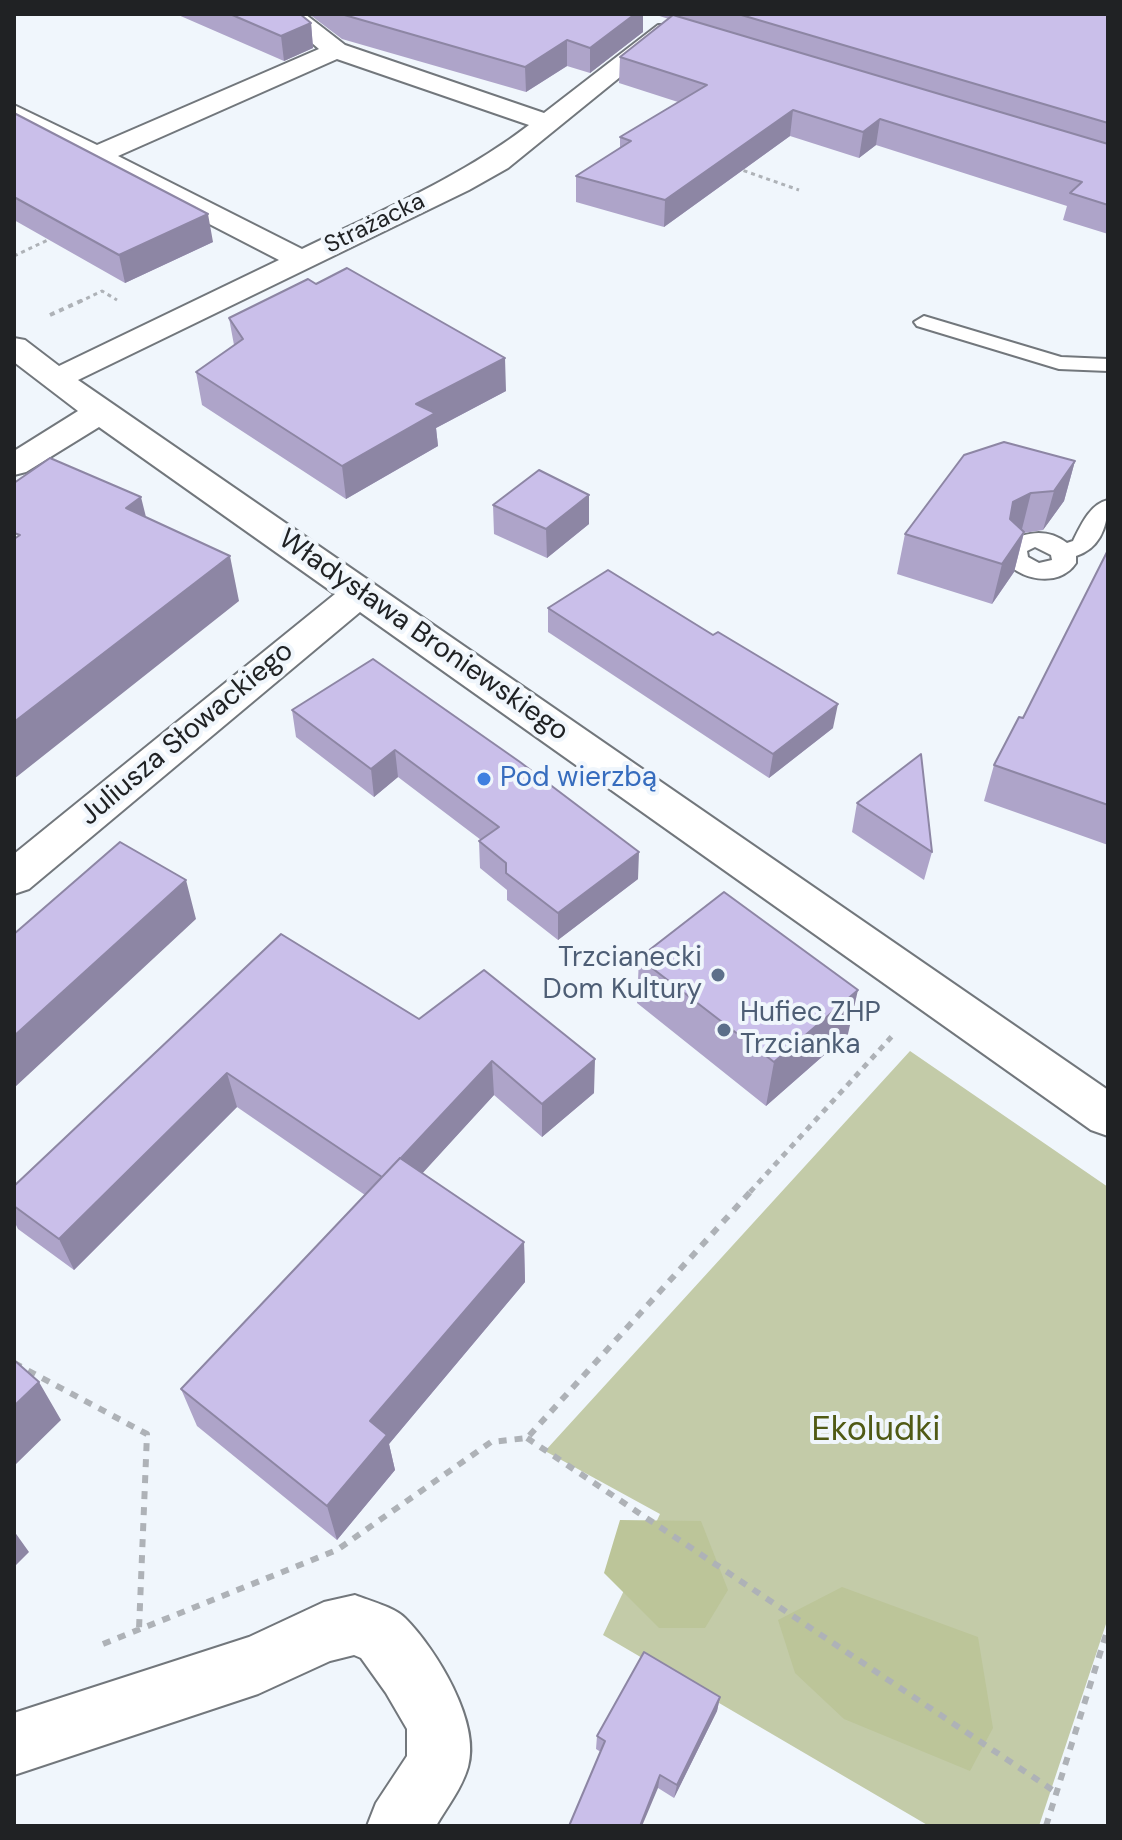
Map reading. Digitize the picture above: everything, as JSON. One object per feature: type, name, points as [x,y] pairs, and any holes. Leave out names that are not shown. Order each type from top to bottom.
[{"type":"street","points":[[290,14],[336,50],[548,123]]},
{"type":"street","name":"Strażacka","points":[[56,379],[498,162],[665,27]]},
{"type":"street","points":[[95,156],[336,50]]},
{"type":"street","points":[[14,113],[302,260]]},
{"type":"street","name":"Władysława Broniewskiego","points":[[14,347],[100,412],[1108,1116]]},
{"type":"street","points":[[14,465],[100,412]]},
{"type":"street","name":"Juliusza Słowackiego","points":[[14,878],[361,592]]},
{"type":"street","points":[[14,1744],[258,1664],[324,1632],[355,1625],[382,1637],[408,1671],[438,1724],[438,1764],[399,1826]]},
{"type":"lane","points":[[924,322],[1059,363],[1108,365]]},
{"type":"lane","points":[[1063,552],[1083,546],[1095,522],[1108,507]]},
{"type":"path","points":[[732,167],[799,190]]},
{"type":"path","points":[[14,256],[54,238]]},
{"type":"path","points":[[527,1438],[932,992]]},
{"type":"path","points":[[14,1363],[147,1434],[139,1629],[142,1702]]},
{"type":"path","points":[[89,1650],[337,1550],[491,1442],[527,1438],[1057,1793]]},
{"type":"path","points":[[1046,1826],[1108,1628]]},
{"type":"green space","name":"Ekoludki","points":[[910,1051],[1108,1187],[1108,1618],[1039,1826],[929,1826],[603,1635],[660,1514],[545,1451]]},
{"type":"green space","points":[[620,1520],[701,1521],[728,1590],[705,1628],[659,1628],[604,1573]]},
{"type":"green space","points":[[842,1587],[978,1637],[993,1728],[970,1771],[844,1719],[795,1673],[778,1620]]},
{"type":"building","points":[[230,14],[300,14],[311,23],[281,36]]},
{"type":"building","points":[[341,14],[635,14],[590,48],[567,40],[525,67]]},
{"type":"building","points":[[738,14],[1108,14],[1108,123]]},
{"type":"building","points":[[673,15],[1108,144],[1108,205],[1070,193],[1082,182],[880,119],[863,132],[793,110],[665,200],[576,176],[631,141],[620,137],[707,85],[620,57]]},
{"type":"building","points":[[14,113],[208,214],[119,255],[14,197]]},
{"type":"building","points":[[347,268],[505,358],[416,404],[435,413],[342,466],[196,372],[243,339],[229,318],[308,279],[316,284]]},
{"type":"building","points":[[1004,442],[1075,461],[1054,491],[1031,493],[1013,502],[1010,519],[1024,532],[1002,564],[905,534],[964,455]]},
{"type":"building","points":[[50,458],[141,497],[126,508],[230,556],[14,722],[14,539],[20,535],[14,533],[14,483]]},
{"type":"building","points":[[539,470],[589,495],[546,529],[493,505]]},
{"type":"building","points":[[1108,550],[1108,805],[994,765],[1019,717],[1023,718]]},
{"type":"building","points":[[608,570],[713,635],[718,632],[838,704],[773,754],[548,608]]},
{"type":"building","points":[[373,659],[520,762],[639,852],[558,913],[506,873],[506,863],[479,841],[499,827],[395,750],[371,769],[292,710]]},
{"type":"building","points":[[921,754],[932,852],[857,803]]},
{"type":"building","points":[[120,842],[186,880],[14,1036],[14,934]]},
{"type":"building","points":[[724,892],[858,990],[774,1062],[639,958]]},
{"type":"building","points":[[281,934],[419,1019],[484,970],[595,1059],[542,1104],[492,1061],[382,1177],[227,1073],[59,1239],[14,1206],[14,1186]]},
{"type":"building","points":[[400,1158],[524,1242],[370,1421],[387,1435],[327,1506],[181,1389]]},
{"type":"building","points":[[14,1360],[39,1382],[14,1406]]},
{"type":"building","points":[[644,1652],[720,1697],[677,1785],[660,1775],[640,1826],[569,1826],[605,1741],[597,1736]]},
{"type":"place","name":"Pod wierzbą","points":[[484,779]]},
{"type":"place","name":"Trzcianecki Dom Kultury","points":[[718,975]]},
{"type":"place","name":"Hufiec ZHP Trzcianka","points":[[724,1030]]}]
